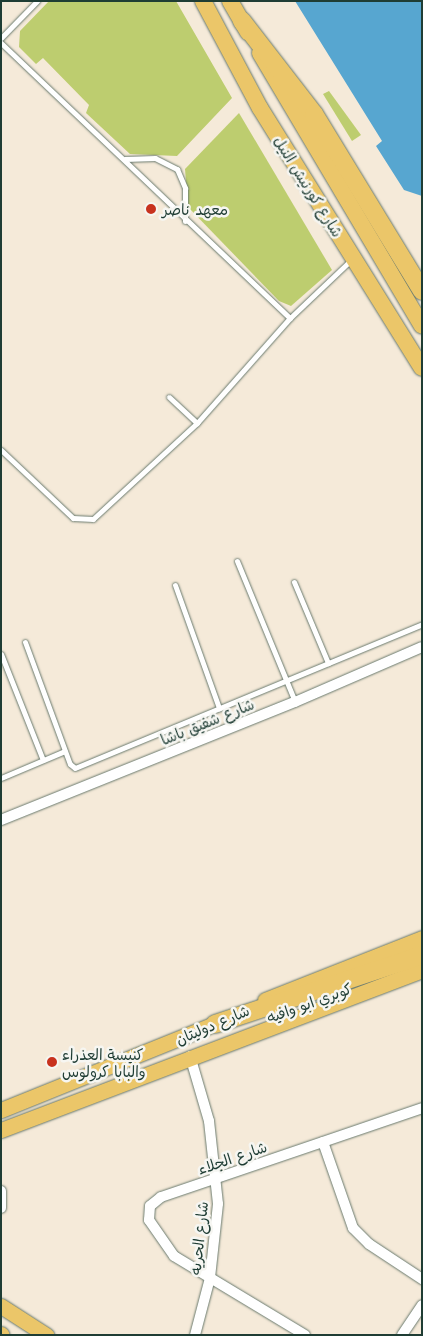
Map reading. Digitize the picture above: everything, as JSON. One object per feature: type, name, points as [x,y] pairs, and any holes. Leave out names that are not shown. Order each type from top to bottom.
[{"type":"highway","name":"شارع كورنيش النيل","points":[[203,1],[260,108],[422,368]]},
{"type":"highway","name":"شارع كورنيش النيل","points":[[230,1],[283,95],[422,326]]},
{"type":"highway","points":[[242,21],[314,114],[422,291]]},
{"type":"highway","points":[[260,108],[278,106],[283,95]]},
{"type":"highway","points":[[290,155],[300,143],[312,144]]},
{"type":"highway","points":[[215,1024],[422,955]]},
{"type":"main road","name":"شارع دوليتان","points":[[1,1110],[215,1024],[301,984],[422,938]]},
{"type":"main road","name":"كوبري ابو وافيه","points":[[1,1118],[160,1056],[422,962]]},
{"type":"main road","name":"شارع دوليتان","points":[[1,1130],[190,1056],[422,970]]},
{"type":"main road","points":[[1,1306],[43,1334]]},
{"type":"street","name":"شارع شفيق باشا","points":[[1,820],[295,702],[422,647]]},
{"type":"street","name":"شارع الحريه","points":[[190,1056],[209,1121],[217,1178],[210,1278],[195,1335]]},
{"type":"street","name":"شارع الجلاء","points":[[210,1278],[168,1250],[149,1220],[148,1212],[150,1206],[161,1197],[422,1108]]},
{"type":"street","points":[[323,1142],[353,1228],[369,1244],[422,1279]]},
{"type":"street","points":[[1,1191],[1,1208]]},
{"type":"street","points":[[210,1278],[305,1335]]},
{"type":"street","points":[[402,1335],[422,1306]]},
{"type":"lane","points":[[1,38],[37,1]]},
{"type":"lane","points":[[1,43],[125,159],[185,221],[290,318]]},
{"type":"lane","points":[[125,159],[155,158],[176,169],[185,188],[185,221]]},
{"type":"lane","points":[[1,450],[73,518],[83,521],[101,513],[197,423],[290,318],[353,258]]},
{"type":"lane","points":[[169,397],[197,423]]},
{"type":"lane","points":[[237,561],[295,702]]},
{"type":"lane","points":[[294,582],[328,663]]},
{"type":"lane","points":[[175,585],[219,708]]},
{"type":"lane","points":[[25,642],[70,764],[76,768],[422,624]]},
{"type":"lane","points":[[1,654],[43,760]]},
{"type":"lane","points":[[1,778],[65,751]]},
{"type":"green space","points":[[49,1],[176,1],[232,98],[177,156],[130,154],[86,113],[89,105],[43,58],[36,64],[19,47],[20,31]]},
{"type":"green space","points":[[329,91],[361,135],[352,141],[323,94]]},
{"type":"green space","points":[[239,113],[332,270],[291,306],[279,301],[188,207],[185,169]]},
{"type":"water","points":[[295,1],[422,1],[422,196],[404,190],[376,146],[382,141]]},
{"type":"place","name":"معهد ناصر","points":[[151,209]]},
{"type":"place","name":"كنيسة العذراء والبابا كرولوس","points":[[52,1062]]}]
